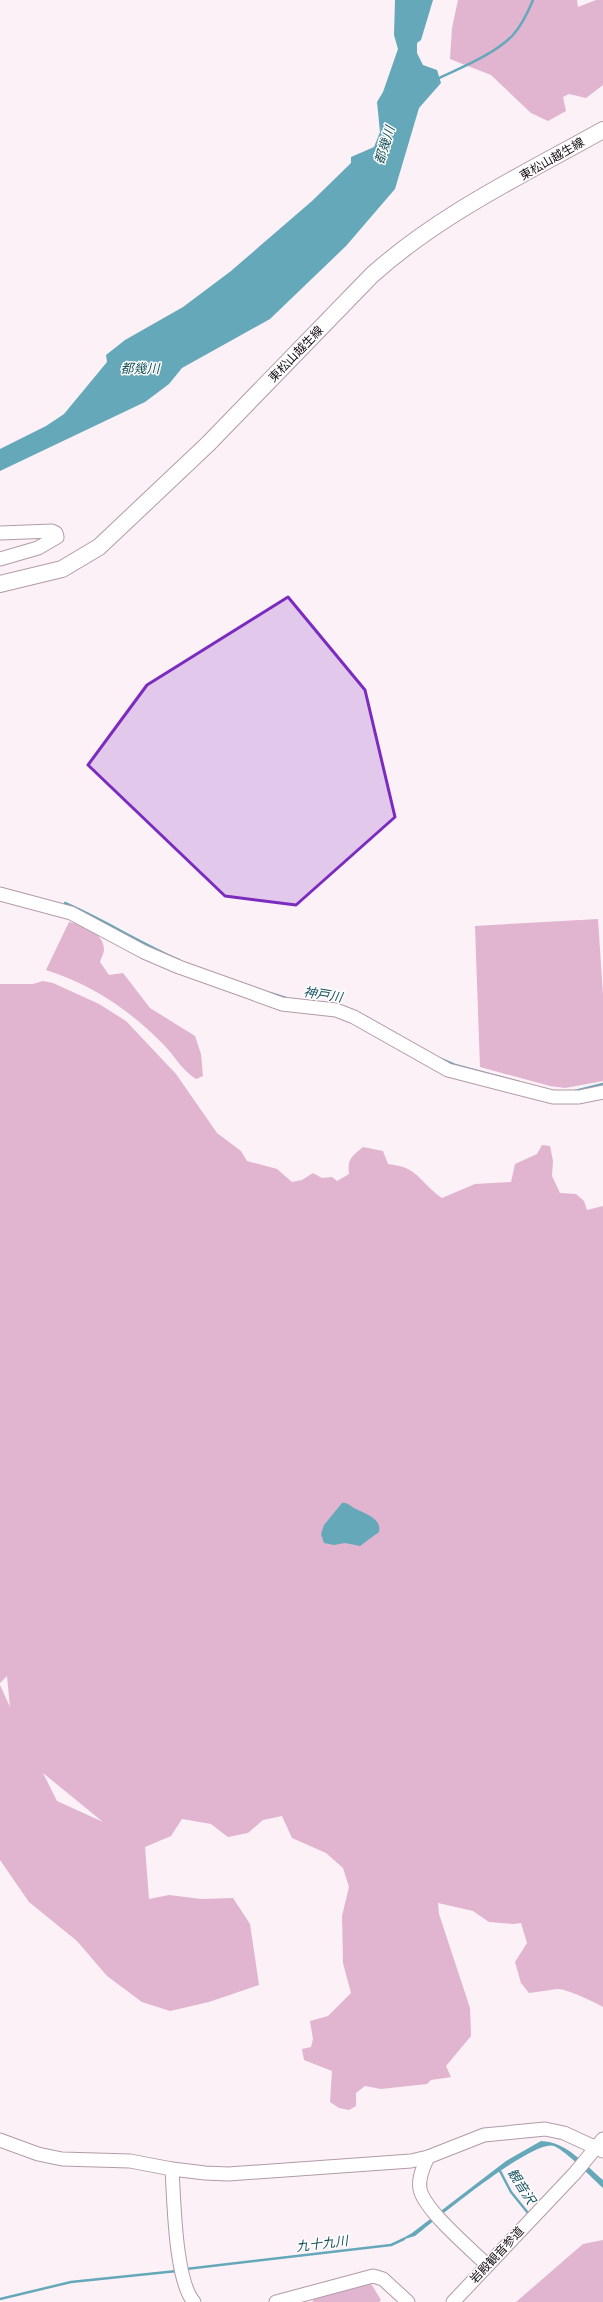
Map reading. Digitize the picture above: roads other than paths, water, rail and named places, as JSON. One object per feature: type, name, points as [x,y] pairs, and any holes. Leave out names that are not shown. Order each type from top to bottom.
[{"type":"main road","name":"東松山越生線","points":[[0,584],[62,569],[99,547],[208,444],[372,275],[397,252],[433,226],[603,130]]},
{"type":"street","points":[[0,533],[52,531],[56,533],[57,537],[38,548],[0,559]]},
{"type":"street","points":[[0,894],[71,913],[144,952],[179,967],[252,994],[282,1004],[336,1010],[354,1017],[448,1070],[553,1097],[579,1096],[603,1092]]},
{"type":"street","points":[[0,2140],[38,2154],[62,2159],[130,2161],[172,2169],[228,2174],[395,2163],[428,2157],[484,2135],[545,2129],[564,2133],[601,2146]]},
{"type":"street","name":"岩殿観音参道","points":[[453,2302],[601,2146]]},
{"type":"street","points":[[428,2157],[421,2173],[420,2188],[422,2194],[442,2221],[487,2265]]},
{"type":"street","points":[[172,2169],[181,2269],[189,2297],[194,2302]]},
{"type":"street","points":[[276,2302],[373,2276],[382,2279],[408,2302]]},
{"type":"water","name":"都幾川","points":[[395,0],[433,0],[421,40],[417,43],[417,53],[423,65],[437,70],[441,83],[419,108],[395,189],[346,246],[270,319],[182,368],[169,384],[145,402],[0,471],[0,449],[46,426],[64,414],[107,362],[106,355],[125,340],[183,307],[231,271],[312,201],[351,163],[351,157],[374,147],[380,132],[377,102],[383,92],[398,49],[394,35]]},
{"type":"water","points":[[342,1503],[348,1504],[372,1517],[378,1523],[379,1532],[360,1546],[345,1543],[334,1545],[324,1543],[321,1534],[324,1525]]},
{"type":"water","points":[[541,2141],[559,2145],[575,2155],[603,2180],[603,2188],[559,2149],[554,2146],[543,2147],[527,2154],[484,2182],[415,2236],[398,2241],[412,2233],[506,2161]]},
{"type":"waterway","points":[[437,79],[477,60],[506,42],[519,27],[533,0]]},
{"type":"waterway","name":"神戸川","points":[[65,903],[179,960]]},
{"type":"waterway","name":"神戸川","points":[[270,993],[286,998]]},
{"type":"waterway","name":"神戸川","points":[[441,1059],[455,1065],[519,1082]]},
{"type":"waterway","name":"神戸川","points":[[575,1091],[603,1084]]},
{"type":"waterway","name":"観音沢","points":[[499,2169],[511,2192],[528,2213]]},
{"type":"waterway","name":"九十九川","points":[[186,2269],[391,2245],[404,2239]]},
{"type":"waterway","name":"九十九川","points":[[0,2299],[71,2282],[177,2271]]}]
